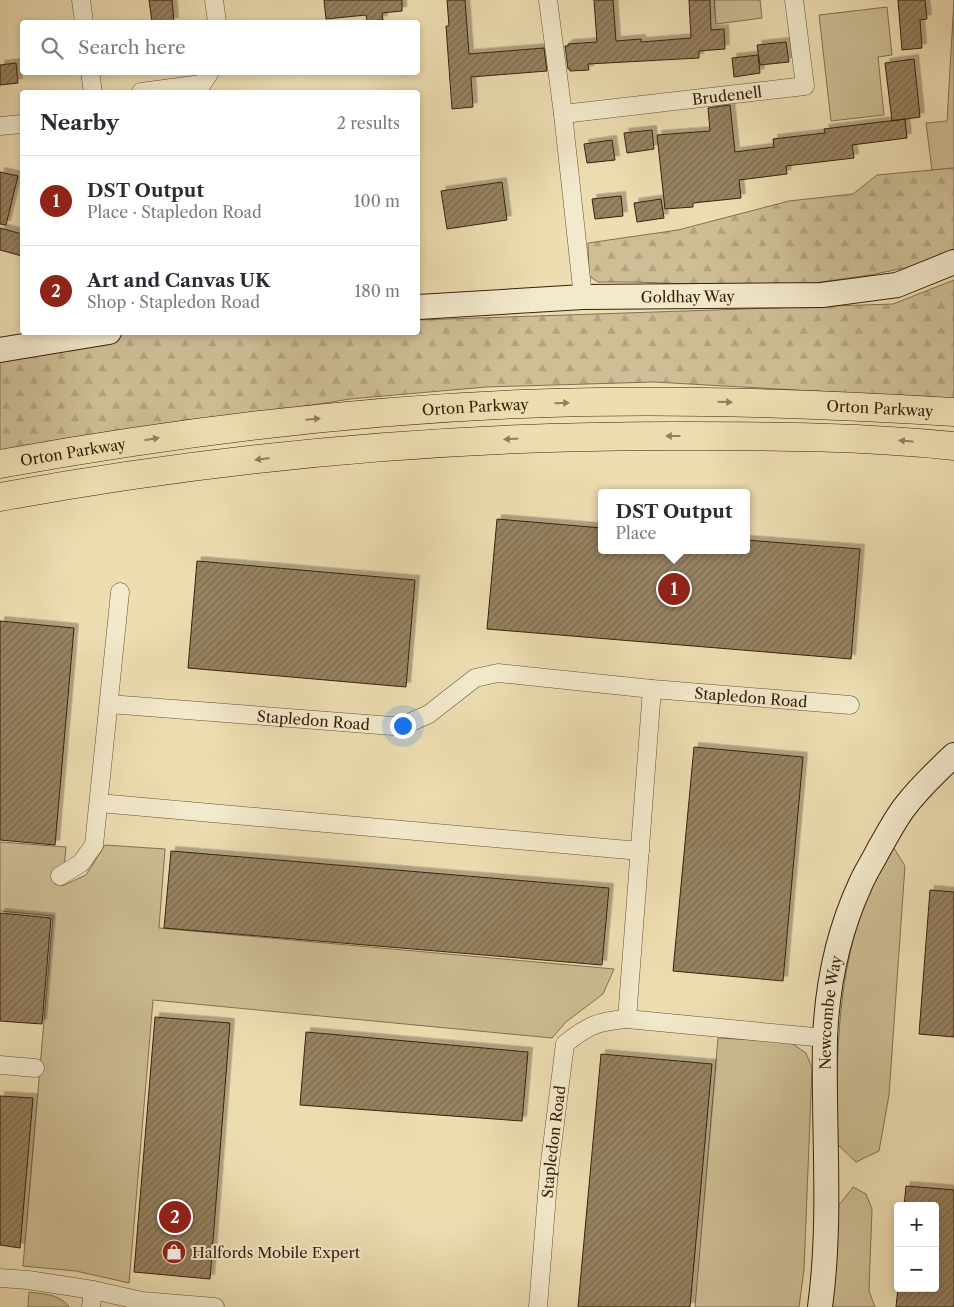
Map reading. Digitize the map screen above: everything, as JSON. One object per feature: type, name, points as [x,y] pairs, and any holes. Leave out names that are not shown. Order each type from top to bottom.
[{"type":"main road","name":"Orton Parkway","points":[[0,464],[198,432],[437,408],[638,401],[766,402],[954,412]]},
{"type":"main road","name":"Orton Parkway","points":[[0,497],[79,482],[201,466],[310,453],[436,442],[636,436],[768,436],[898,440],[954,446]]},
{"type":"street","points":[[81,0],[84,20]]},
{"type":"street","points":[[214,0],[217,20]]},
{"type":"street","points":[[548,0],[563,114],[583,298]]},
{"type":"street","name":"Brudenell","points":[[563,114],[805,86],[794,0]]},
{"type":"street","points":[[90,75],[93,90]]},
{"type":"street","points":[[156,90],[202,84],[208,75]]},
{"type":"street","points":[[0,126],[20,124]]},
{"type":"street","name":"Goldhay Way","points":[[420,308],[583,298],[822,295],[897,285],[954,262]]},
{"type":"street","points":[[0,350],[91,335]]},
{"type":"street","points":[[60,876],[81,863],[94,845],[120,592]]},
{"type":"street","name":"Stapledon Road","points":[[109,704],[393,726],[411,722],[429,714],[475,678],[498,673],[652,689],[850,705]]},
{"type":"street","points":[[627,1019],[652,689]]},
{"type":"street","name":"Newcombe Way","points":[[820,1307],[827,1177],[825,1038],[831,982],[842,934],[860,885],[906,804],[954,755]]},
{"type":"street","points":[[99,803],[640,851]]},
{"type":"street","name":"Stapledon Road","points":[[538,1307],[549,1170],[565,1044],[582,1030],[605,1020],[627,1019],[825,1038]]},
{"type":"street","points":[[0,1065],[35,1068]]},
{"type":"street","points":[[0,1278],[28,1280],[92,1298],[215,1307]]},
{"type":"green space","points":[[714,0],[760,0],[762,18],[716,24]]},
{"type":"green space","points":[[954,0],[954,168],[932,170],[926,123],[947,121]]},
{"type":"green space","points":[[887,7],[892,55],[878,57],[884,115],[831,121],[819,15]]},
{"type":"green space","points":[[954,168],[954,249],[915,266],[814,283],[741,286],[598,282],[589,276],[588,243],[678,230],[789,201],[853,194],[877,175]]},
{"type":"green space","points":[[954,280],[954,399],[654,382],[486,387],[350,399],[0,456],[0,350],[96,335],[420,335],[420,320],[893,304]]},
{"type":"green space","points":[[0,842],[66,847],[62,886],[86,875],[105,845],[165,849],[159,928],[614,969],[603,994],[566,1022],[552,1038],[153,1000],[129,1283],[76,1271],[23,1266],[53,916],[0,911]]},
{"type":"green space","points":[[894,848],[905,866],[889,1095],[879,1151],[856,1162],[836,1143],[838,1056],[842,998],[853,941],[861,913],[872,888]]},
{"type":"green space","points":[[718,1038],[790,1042],[806,1053],[812,1068],[804,1270],[799,1307],[695,1307]]},
{"type":"green space","points":[[853,1187],[866,1194],[872,1209],[869,1291],[875,1307],[829,1307],[839,1205]]},
{"type":"green space","points":[[29,1292],[56,1297],[69,1307],[28,1307]]},
{"type":"building","points":[[149,0],[172,0],[174,20],[152,20]]},
{"type":"building","points":[[324,0],[402,0],[402,11],[382,13],[383,20],[367,20],[366,15],[326,19]]},
{"type":"building","points":[[447,0],[465,0],[469,54],[544,48],[547,71],[471,77],[473,107],[452,109],[446,26],[449,26]]},
{"type":"building","points":[[594,0],[613,0],[616,41],[641,39],[641,42],[691,38],[689,0],[710,0],[711,30],[724,29],[725,49],[699,51],[699,58],[588,64],[589,70],[570,71],[568,69],[565,46],[568,46],[568,44],[597,42]]},
{"type":"building","points":[[898,0],[925,0],[927,19],[920,20],[922,48],[902,50]]},
{"type":"building","points":[[786,42],[789,62],[760,65],[757,45]]},
{"type":"building","points":[[758,55],[760,73],[734,77],[732,58]]},
{"type":"building","points":[[914,59],[920,117],[892,121],[885,63]]},
{"type":"building","points":[[16,63],[18,83],[0,85],[0,65]]},
{"type":"building","points":[[730,105],[735,152],[774,147],[773,139],[825,133],[824,129],[905,119],[907,138],[852,145],[854,158],[786,166],[787,174],[739,180],[741,198],[693,203],[693,207],[665,209],[657,135],[710,131],[708,108]]},
{"type":"building","points":[[652,130],[654,149],[627,153],[624,133]]},
{"type":"building","points":[[612,140],[615,160],[587,163],[584,144]]},
{"type":"building","points":[[0,172],[18,176],[6,225],[0,224]]},
{"type":"building","points":[[502,182],[507,220],[447,229],[441,191]]},
{"type":"building","points":[[621,196],[623,216],[595,219],[592,199]]},
{"type":"building","points":[[661,199],[664,218],[637,222],[634,203]]},
{"type":"building","points":[[0,228],[20,233],[20,255],[0,250]]},
{"type":"building","points":[[497,519],[598,528],[598,554],[750,554],[750,540],[860,549],[851,659],[487,629]]},
{"type":"building","points":[[197,561],[415,580],[406,687],[188,668]]},
{"type":"building","points":[[0,621],[74,628],[55,845],[0,840]]},
{"type":"building","points":[[694,747],[803,757],[783,981],[673,971]]},
{"type":"building","points":[[171,851],[609,888],[602,965],[164,928]]},
{"type":"building","points":[[930,890],[954,892],[954,1037],[919,1034]]},
{"type":"building","points":[[0,913],[51,918],[42,1024],[0,1021]]},
{"type":"building","points":[[155,1017],[230,1023],[210,1279],[134,1272]]},
{"type":"building","points":[[306,1032],[528,1052],[522,1121],[300,1105]]},
{"type":"building","points":[[601,1054],[712,1064],[690,1307],[578,1307]]},
{"type":"building","points":[[0,1096],[33,1098],[20,1248],[0,1245]]},
{"type":"building","points":[[906,1186],[954,1190],[954,1307],[896,1307],[898,1292],[939,1292],[939,1202],[904,1202]]},
{"type":"place","name":"DST Output","points":[[674,589]]},
{"type":"place","name":"Art and Canvas UK","points":[[175,1217]]},
{"type":"place","name":"Halfords Mobile Expert","points":[[174,1252]]}]
